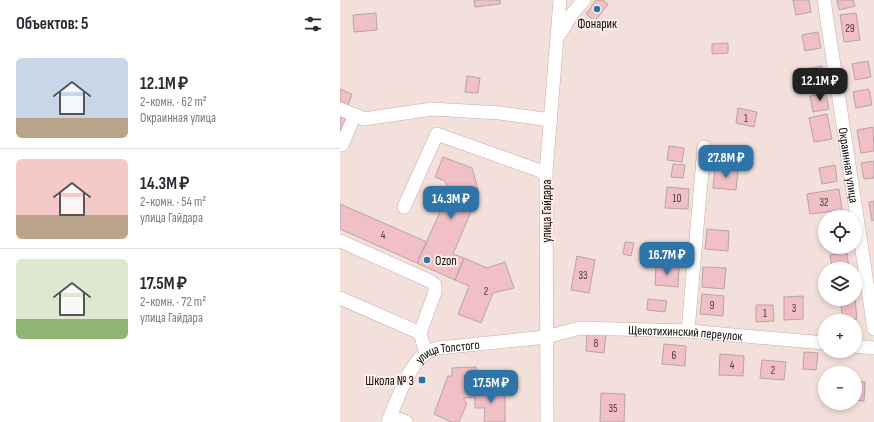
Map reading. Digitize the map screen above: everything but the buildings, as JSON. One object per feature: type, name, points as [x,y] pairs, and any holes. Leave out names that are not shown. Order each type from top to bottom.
[{"type":"street","name":"улица Гайдара","points":[[547,422],[546,173],[560,0]]},
{"type":"street","points":[[558,36],[565,24],[584,0]]},
{"type":"street","name":"Окраинная улица","points":[[824,0],[874,329]]},
{"type":"street","points":[[340,109],[364,119],[432,110],[500,113],[551,120]]},
{"type":"street","points":[[340,144],[342,145],[355,116]]},
{"type":"street","points":[[404,207],[438,134],[546,173]]},
{"type":"street","points":[[688,331],[704,147]]},
{"type":"street","points":[[340,241],[430,281],[435,285],[435,292],[420,332],[426,353]]},
{"type":"street","points":[[340,298],[420,332]]},
{"type":"street","name":"Щекотихинский переулок","points":[[546,337],[580,328],[688,331],[818,342]]},
{"type":"street","name":"улица Толстого","points":[[390,419],[410,373],[417,361],[426,353],[438,348],[546,337]]},
{"type":"street","points":[[862,347],[874,348]]},
{"type":"street","points":[[390,419],[406,422]]},
{"type":"place","name":"Фонарик","points":[[597,9]]},
{"type":"place","name":"Ozon","points":[[427,260]]},
{"type":"place","name":"Школа № 3","points":[[422,380]]}]
